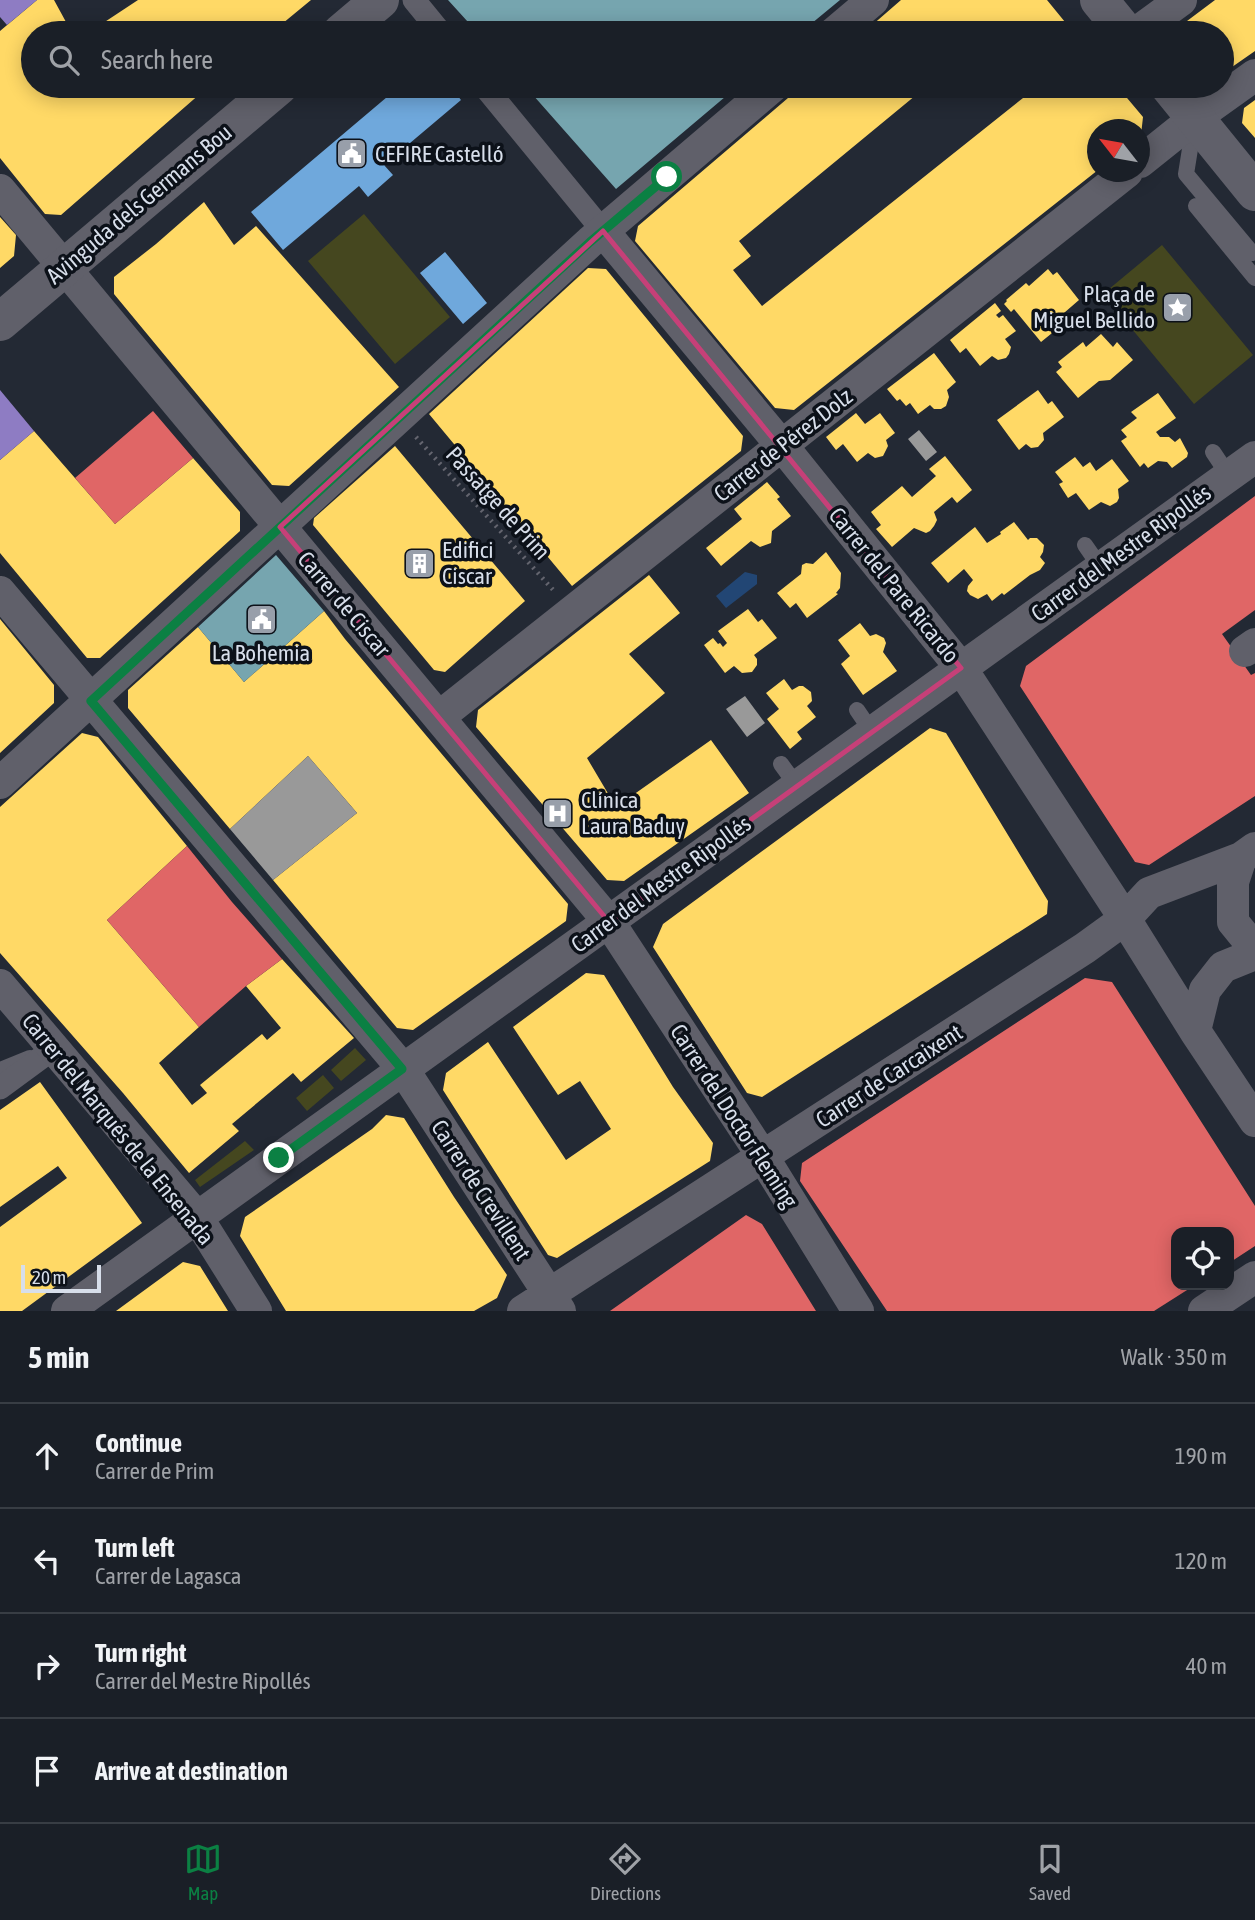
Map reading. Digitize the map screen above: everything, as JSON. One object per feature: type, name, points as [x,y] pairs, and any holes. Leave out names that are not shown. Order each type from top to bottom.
[{"type":"street","points":[[355,21],[380,0]]},
{"type":"street","points":[[414,0],[431,21]]},
{"type":"street","points":[[848,21],[873,0]]},
{"type":"street","points":[[1099,0],[1116,21]]},
{"type":"street","points":[[1152,21],[1181,0]]},
{"type":"street","points":[[1234,90],[1255,75]]},
{"type":"street","name":"Avinguda dels Germans Bou","points":[[0,322],[265,98]]},
{"type":"street","name":"Carrer del Pare Ricardo","points":[[494,98],[782,446],[961,668],[1255,1121]]},
{"type":"street","points":[[0,783],[603,231],[759,98]]},
{"type":"street","points":[[1179,98],[1255,192]]},
{"type":"street","points":[[1150,153],[1223,98]]},
{"type":"street","name":"Carrer de Pérez Dolz","points":[[439,717],[1114,182]]},
{"type":"street","name":"Carrer de Ciscar","points":[[0,190],[609,922]]},
{"type":"street","name":"Carrer del Mestre Ripollés","points":[[66,1311],[609,922],[789,775],[864,721],[961,668],[1093,556],[1221,464],[1255,457]]},
{"type":"street","name":"Carrer de Crevillent","points":[[0,592],[402,1069],[546,1307]]},
{"type":"street","points":[[1248,853],[1234,882],[1233,922],[1255,949]]},
{"type":"street","name":"Carrer de Carcaixent","points":[[546,1307],[763,1157],[1085,948],[1125,919],[1149,893],[1248,853]]},
{"type":"street","name":"Carrer del Doctor Fleming","points":[[609,922],[763,1157],[858,1311]]},
{"type":"street","points":[[1195,1031],[1206,990],[1223,967],[1255,954]]},
{"type":"street","name":"Carrer del Marqués de la Ensenada","points":[[0,985],[197,1217],[256,1311]]},
{"type":"street","points":[[0,1088],[54,1049]]},
{"type":"street","points":[[1204,1311],[1255,1277]]},
{"type":"lane","points":[[1195,118],[1186,174],[1252,253]]},
{"type":"lane","points":[[1196,206],[1255,278]]},
{"type":"lane","points":[[0,1070],[54,1049]]},
{"type":"path","name":"Passatge de Prim","points":[[399,418],[572,611]]},
{"type":"highlighted area","points":[[603,231],[961,668],[609,922],[280,527]]},
{"type":"green space","points":[[364,214],[450,317],[395,364],[308,261]]},
{"type":"green space","points":[[1162,245],[1253,355],[1194,404],[1103,294]]},
{"type":"green space","points":[[355,1048],[366,1060],[341,1081],[331,1070]]},
{"type":"green space","points":[[323,1075],[334,1088],[307,1111],[296,1098]]},
{"type":"green space","points":[[245,1141],[254,1150],[200,1187],[195,1180]]},
{"type":"water","points":[[745,572],[757,575],[757,584],[726,608],[716,596]]},
{"type":"building: Homes","points":[[37,0],[54,0],[65,21],[21,21],[21,98],[195,98],[61,215],[45,214],[0,158],[0,31]]},
{"type":"building: Homes","points":[[138,0],[311,0],[286,21],[106,21]]},
{"type":"building: Homes","points":[[901,0],[1047,0],[1064,21],[877,21]]},
{"type":"building: Homes","points":[[1215,0],[1255,0],[1255,51],[1234,66],[1234,21],[1187,21]]},
{"type":"building: Homes","points":[[788,98],[912,98],[739,241],[751,256],[733,270],[762,306],[1023,98],[1127,98],[1143,117],[1087,119],[1087,179],[794,410],[775,408],[635,241],[638,226]]},
{"type":"building: Homes","points":[[1255,100],[1255,138],[1242,123],[1244,108]]},
{"type":"building: Homes","points":[[204,202],[234,245],[256,226],[399,387],[289,486],[272,485],[114,294],[114,277]]},
{"type":"building: Homes","points":[[0,217],[16,235],[14,256],[0,268]]},
{"type":"building: Homes","points":[[588,268],[606,269],[743,436],[741,451],[572,586],[429,414]]},
{"type":"building: Homes","points":[[1048,269],[1053,275],[1057,272],[1079,300],[1057,319],[1062,325],[1041,342],[1014,309],[1011,312],[1004,304],[1026,283],[1029,286]]},
{"type":"building: Homes","points":[[995,303],[1001,311],[996,315],[999,318],[1003,315],[1016,331],[1005,339],[1011,347],[1006,358],[998,360],[992,356],[980,366],[966,348],[960,353],[950,340]]},
{"type":"building: Homes","points":[[1101,334],[1113,347],[1117,342],[1133,360],[1110,380],[1099,381],[1078,398],[1056,372],[1062,367],[1058,362],[1083,342],[1086,347]]},
{"type":"building: Homes","points":[[934,353],[956,382],[947,390],[949,397],[946,406],[934,409],[930,405],[918,414],[910,403],[906,406],[900,399],[897,401],[887,389]]},
{"type":"building: Homes","points":[[1038,390],[1048,404],[1052,401],[1064,417],[1043,433],[1044,440],[1038,447],[1031,448],[1026,444],[1019,450],[997,420]]},
{"type":"building: Homes","points":[[1158,393],[1176,418],[1156,432],[1160,437],[1169,437],[1175,442],[1180,438],[1188,453],[1187,457],[1172,468],[1167,462],[1158,461],[1148,468],[1144,463],[1140,467],[1121,441],[1127,437],[1121,430],[1137,418],[1131,412]]},
{"type":"building: Homes","points":[[856,413],[865,424],[880,413],[895,433],[886,440],[888,446],[883,456],[875,458],[868,453],[857,462],[843,444],[836,450],[826,437]]},
{"type":"building: Homes","points":[[34,431],[115,524],[193,458],[240,512],[240,531],[100,658],[87,658],[0,553],[0,460]]},
{"type":"building: Homes","name":"Edifici Ciscar","points":[[395,446],[525,601],[445,672],[434,670],[313,525],[314,518]]},
{"type":"building: Homes","points":[[945,456],[972,490],[957,503],[952,497],[934,512],[937,520],[930,531],[926,533],[914,528],[892,547],[876,529],[881,525],[871,512],[902,486],[912,497],[936,476],[929,469]]},
{"type":"building: Homes","points":[[1075,457],[1083,467],[1090,462],[1096,471],[1112,459],[1129,481],[1118,489],[1117,502],[1110,506],[1101,502],[1089,510],[1076,493],[1068,498],[1059,484],[1063,482],[1055,472]]},
{"type":"building: Homes","points":[[767,482],[791,516],[772,531],[771,543],[760,547],[751,541],[721,566],[706,548],[742,519],[734,509]]},
{"type":"building: Homes","points":[[1014,522],[1028,540],[1037,538],[1044,545],[1040,557],[1045,563],[1040,570],[992,601],[987,594],[978,599],[970,595],[968,586],[973,580],[964,569],[948,583],[931,563],[975,527],[987,543]]},
{"type":"building: Homes","points":[[826,552],[841,573],[840,588],[836,593],[838,594],[807,618],[796,603],[790,608],[777,593],[801,574],[802,565],[813,564]]},
{"type":"building: Homes","points":[[649,575],[680,613],[629,654],[665,693],[587,758],[616,807],[711,740],[749,793],[624,881],[607,880],[476,727],[478,710]]},
{"type":"building: Homes","points":[[748,609],[758,622],[762,619],[777,638],[754,655],[757,665],[752,672],[742,673],[734,666],[725,673],[704,645],[713,638],[723,647],[727,643],[718,631]]},
{"type":"building: Homes","points":[[324,611],[568,904],[566,921],[413,1030],[397,1028],[273,880],[357,813],[308,756],[230,829],[128,708],[128,690],[198,627],[244,682]]},
{"type":"building: Homes","points":[[0,619],[54,685],[54,703],[0,753]]},
{"type":"building: Homes","points":[[860,623],[870,636],[876,634],[884,638],[886,643],[883,652],[897,671],[863,695],[841,664],[850,656],[838,640]]},
{"type":"building: Homes","points":[[784,679],[792,690],[803,686],[811,692],[812,701],[807,706],[816,717],[797,732],[802,739],[790,749],[767,719],[779,709],[766,693]]},
{"type":"building: Homes","points":[[930,728],[946,733],[1048,901],[1047,914],[762,1097],[747,1093],[653,947],[663,924]]},
{"type":"building: Homes","points":[[82,733],[98,737],[187,846],[107,920],[199,1027],[159,1063],[192,1105],[207,1093],[200,1085],[262,1034],[267,1040],[281,1028],[246,986],[282,959],[354,1038],[301,1082],[293,1073],[232,1124],[239,1131],[189,1173],[0,953],[0,807]]},
{"type":"building: Homes","points":[[586,973],[604,975],[673,1087],[713,1143],[710,1161],[557,1258],[548,1255],[443,1090],[446,1073],[488,1042],[566,1160],[611,1129],[580,1081],[558,1095],[513,1027]]},
{"type":"building: Homes","points":[[40,1082],[142,1223],[22,1311],[0,1311],[0,1227],[67,1178],[58,1166],[0,1207],[0,1110]]},
{"type":"building: Homes","points":[[386,1115],[404,1118],[507,1275],[497,1298],[474,1311],[286,1311],[240,1236],[245,1217],[372,1129]]},
{"type":"building: Homes","points":[[183,1262],[200,1266],[228,1311],[116,1311]]},
{"type":"building: Shops","points":[[153,411],[193,458],[115,524],[75,478]]},
{"type":"building: Shops","points":[[1255,496],[1255,610],[1222,634],[1251,675],[1255,673],[1255,796],[1149,865],[1135,862],[1020,686],[1026,666]]},
{"type":"building: Shops","points":[[187,846],[282,959],[199,1027],[107,920]]},
{"type":"building: Shops","points":[[1085,978],[1112,982],[1255,1206],[1255,1246],[1234,1260],[1234,1227],[1171,1227],[1171,1290],[1187,1290],[1154,1311],[887,1311],[800,1181],[802,1163]]},
{"type":"building: Shops","points":[[746,1215],[762,1224],[816,1311],[610,1311]]},
{"type":"building: Offices","points":[[0,0],[37,0],[7,25],[0,17]]},
{"type":"building: Offices","points":[[0,390],[34,431],[0,460]]},
{"type":"building: Schools","points":[[386,98],[461,100],[384,165],[393,175],[368,197],[359,186],[283,250],[251,212]]},
{"type":"building: Schools","points":[[445,252],[487,303],[463,324],[420,273]]},
{"type":"building: Public","points":[[448,0],[840,0],[815,21],[467,21]]},
{"type":"building: Public","points":[[536,98],[724,98],[616,189]]},
{"type":"building: Public","name":"La Bohemia","points":[[276,555],[324,611],[244,682],[198,627]]},
{"type":"building: Industry","points":[[919,430],[937,452],[926,461],[908,439]]},
{"type":"building: Industry","points":[[745,696],[765,723],[747,737],[726,709]]},
{"type":"building: Industry","points":[[308,756],[357,813],[273,880],[230,829]]},
{"type":"place","name":"CEFIRE Castelló","points":[[352,154]]},
{"type":"place","name":"Plaça de Miguel Bellido","points":[[1178,307]]},
{"type":"place","name":"Edifici Ciscar","points":[[419,563]]},
{"type":"place","name":"La Bohemia","points":[[261,619]]},
{"type":"place","name":"Clínica Laura Baduy","points":[[558,813]]},
{"type":"route","points":[[279,1158],[402,1069],[91,701],[590,242],[667,177]]}]
